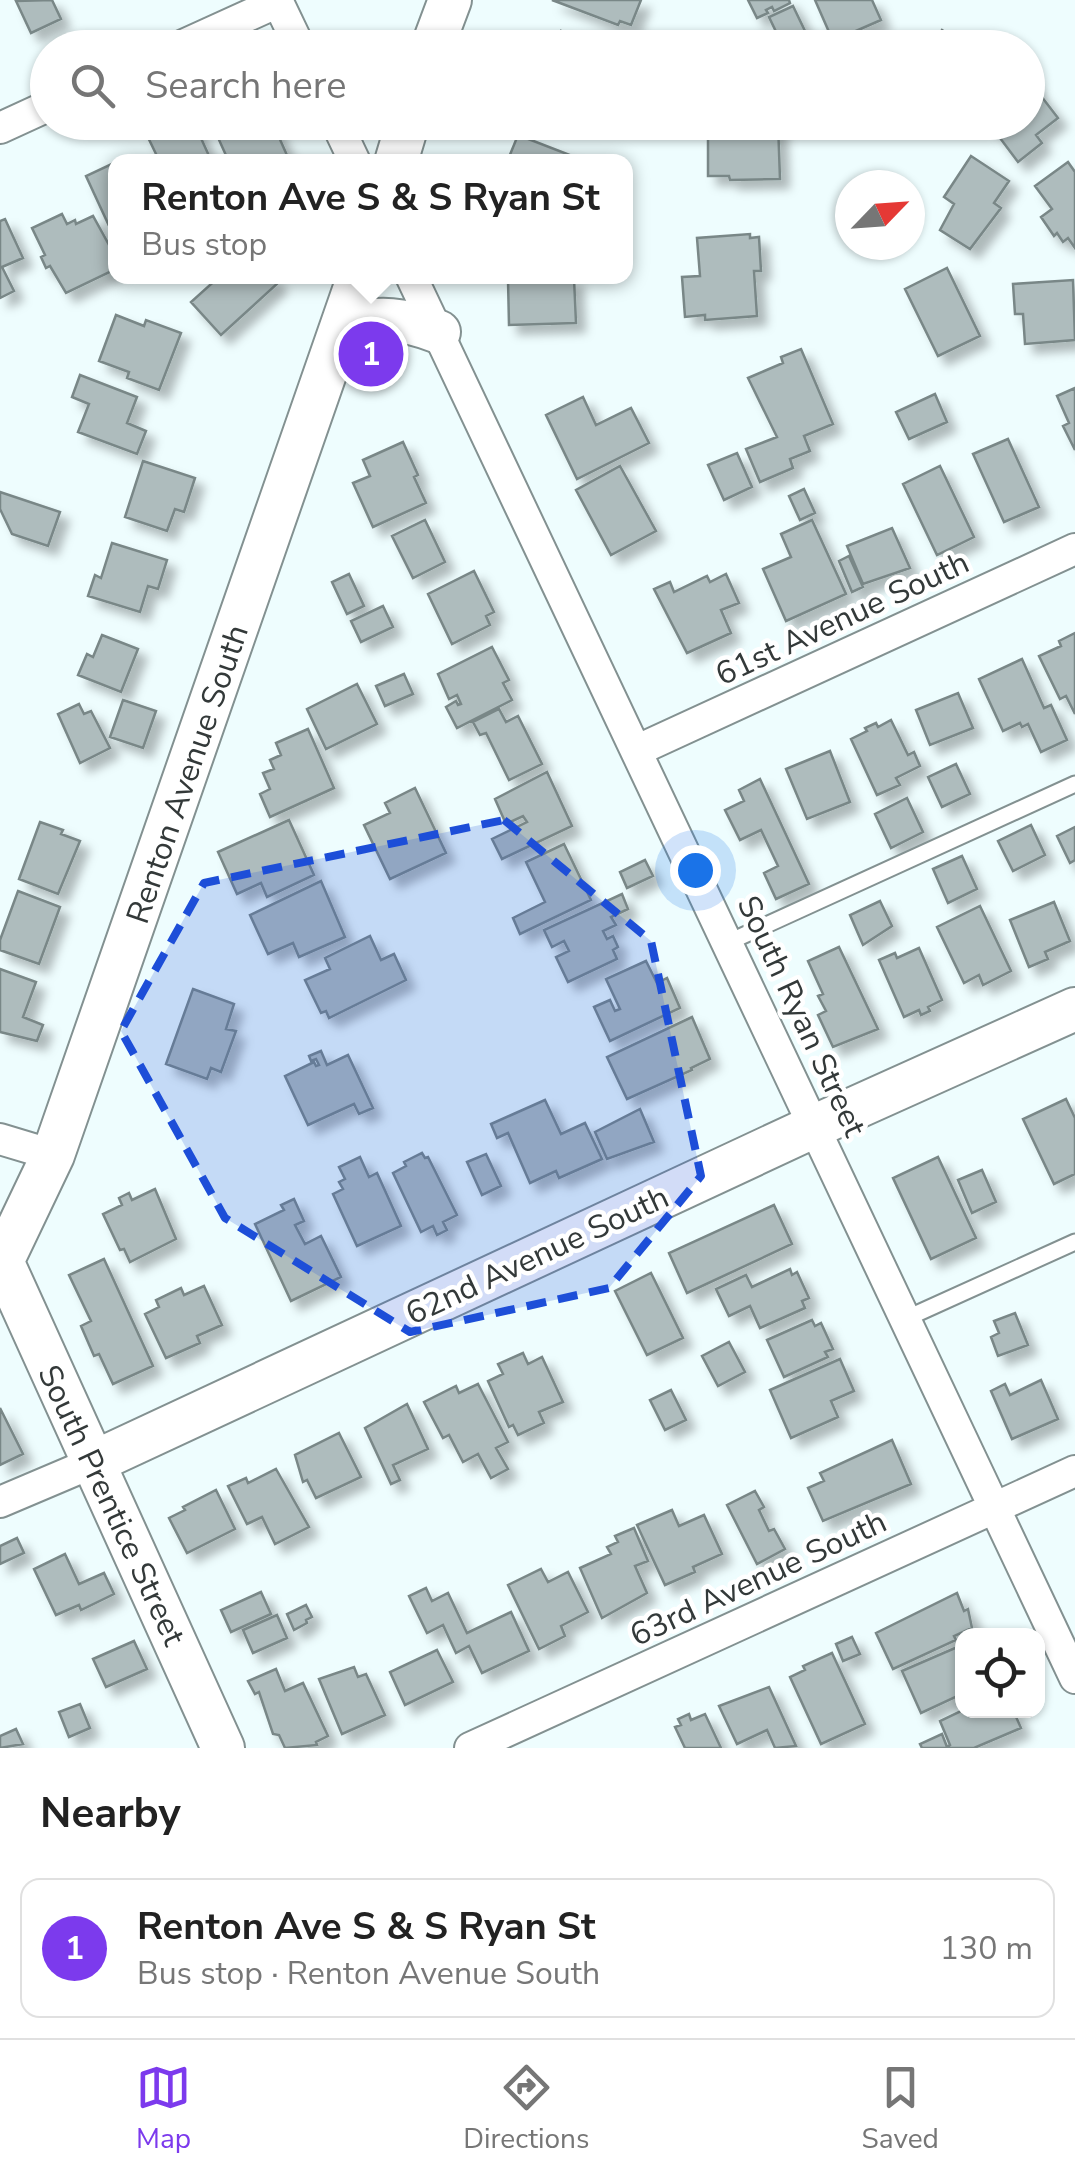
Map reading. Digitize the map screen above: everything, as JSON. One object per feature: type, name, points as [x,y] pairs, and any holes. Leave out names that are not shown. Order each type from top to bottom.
[{"type":"street","points":[[439,30],[450,0]]},
{"type":"street","points":[[216,30],[278,1],[292,30]]},
{"type":"street","points":[[0,128],[30,114]]},
{"type":"street","name":"Renton Avenue South","points":[[1,1264],[53,1155],[357,284]]},
{"type":"street","name":"South Ryan Street","points":[[415,284],[1075,1678]]},
{"type":"street","points":[[344,324],[380,318],[413,322],[439,332]]},
{"type":"street","name":"61st Avenue South","points":[[638,750],[1075,549]]},
{"type":"street","name":"62nd Avenue South","points":[[0,1502],[1075,1009]]},
{"type":"street","points":[[0,1138],[53,1155]]},
{"type":"street","name":"South Prentice Street","points":[[1,1264],[224,1748]]},
{"type":"street","name":"63rd Avenue South","points":[[470,1748],[1075,1471]]},
{"type":"lane","points":[[729,942],[1075,784]]},
{"type":"lane","points":[[905,1319],[1075,1242]]},
{"type":"highlighted area","points":[[504,820],[651,941],[701,1176],[609,1288],[410,1332],[225,1218],[121,1031],[204,883]]},
{"type":"building","points":[[52,0],[61,19],[30,31],[16,1]]},
{"type":"building","points":[[552,0],[641,0],[631,25],[620,21],[618,25]]},
{"type":"building","points":[[748,0],[790,3],[774,11],[772,7],[757,18]]},
{"type":"building","points":[[815,0],[872,0],[881,20],[858,30],[828,30]]},
{"type":"building","points":[[793,6],[805,30],[775,30],[769,17]]},
{"type":"building","points":[[1045,101],[1058,118],[1045,128]]},
{"type":"building","points":[[149,140],[202,140],[208,154],[156,154]]},
{"type":"building","points":[[219,140],[280,140],[286,154],[225,154]]},
{"type":"building","points":[[516,140],[531,140],[567,154],[510,154]]},
{"type":"building","points":[[708,140],[779,140],[780,179],[730,180],[729,176],[708,176]]},
{"type":"building","points":[[1002,140],[1040,140],[1042,143],[1018,162]]},
{"type":"building","points":[[971,156],[1009,181],[994,203],[1001,208],[970,249],[940,230],[954,204],[944,197]]},
{"type":"building","points":[[1068,162],[1075,172],[1075,248],[1068,238],[1063,242],[1057,233],[1054,236],[1041,217],[1052,209],[1035,186]]},
{"type":"building","points":[[108,166],[108,224],[86,176]]},
{"type":"building","points":[[62,214],[67,224],[93,216],[108,243],[108,273],[66,293],[50,266],[46,268],[41,257],[45,255],[32,228]]},
{"type":"building","points":[[5,219],[23,258],[2,267],[14,291],[0,298],[0,221]]},
{"type":"building","points":[[750,234],[750,238],[759,237],[761,271],[754,271],[757,316],[705,320],[705,315],[685,317],[682,277],[700,276],[697,238]]},
{"type":"building","points":[[947,268],[980,336],[938,356],[905,289]]},
{"type":"building","points":[[1073,280],[1075,340],[1025,344],[1023,314],[1015,314],[1013,284]]},
{"type":"building","points":[[211,284],[277,284],[221,335],[191,302]]},
{"type":"building","points":[[508,284],[574,284],[576,323],[509,325]]},
{"type":"building","points":[[116,315],[144,326],[146,320],[181,333],[159,390],[127,378],[129,372],[99,361]]},
{"type":"building","points":[[801,349],[833,424],[804,436],[810,451],[790,459],[793,468],[760,482],[746,449],[777,437],[748,378],[783,363],[781,357]]},
{"type":"building","points":[[80,375],[137,397],[127,423],[146,431],[137,454],[78,432],[89,404],[72,397]]},
{"type":"building","points":[[1075,388],[1075,450],[1063,426],[1069,423],[1057,396]]},
{"type":"building","points":[[935,394],[947,422],[909,439],[896,412]]},
{"type":"building","points":[[583,397],[596,425],[631,408],[649,443],[577,479],[546,415]]},
{"type":"building","points":[[1008,439],[1039,507],[1004,522],[973,454]]},
{"type":"building","points":[[403,442],[426,503],[373,527],[353,483],[370,476],[363,460]]},
{"type":"building","points":[[737,453],[752,487],[724,500],[708,465]]},
{"type":"building","points":[[143,461],[195,478],[184,512],[175,509],[167,531],[125,517]]},
{"type":"building","points":[[620,466],[656,531],[611,555],[576,490]]},
{"type":"building","points":[[940,466],[974,537],[937,555],[903,484]]},
{"type":"building","points":[[804,489],[815,513],[800,520],[789,496]]},
{"type":"building","points":[[0,492],[60,512],[48,546],[12,534],[0,509]]},
{"type":"building","points":[[425,520],[445,562],[413,578],[392,536]]},
{"type":"building","points":[[812,520],[846,594],[786,621],[763,569],[791,557],[781,534]]},
{"type":"building","points":[[892,528],[910,568],[863,584],[847,546]]},
{"type":"building","points":[[112,543],[167,560],[158,589],[148,586],[140,612],[88,596],[95,575],[101,578]]},
{"type":"building","points":[[849,556],[863,587],[852,592],[839,561]]},
{"type":"building","points":[[474,571],[494,612],[486,616],[490,625],[452,644],[428,594]]},
{"type":"building","points":[[349,574],[364,606],[347,614],[332,582]]},
{"type":"building","points":[[726,574],[739,603],[721,610],[731,633],[687,653],[654,589],[670,582],[674,592],[707,576],[710,582]]},
{"type":"building","points":[[383,606],[393,627],[361,642],[351,621]]},
{"type":"building","points":[[1075,633],[1075,714],[1066,696],[1060,699],[1039,656],[1061,646],[1059,641]]},
{"type":"building","points":[[102,635],[138,649],[121,692],[78,675],[87,654],[93,657]]},
{"type":"building","points":[[492,647],[509,680],[503,683],[512,700],[457,728],[446,707],[456,701],[461,704],[457,695],[449,699],[438,674]]},
{"type":"building","points":[[1022,659],[1044,708],[1051,705],[1067,740],[1041,752],[1028,724],[1022,727],[1020,723],[1003,731],[979,679]]},
{"type":"building","points":[[404,674],[413,694],[385,706],[376,686]]},
{"type":"building","points":[[357,684],[377,724],[326,749],[307,709]]},
{"type":"building","points":[[958,693],[973,728],[930,745],[916,710]]},
{"type":"building","points":[[123,700],[156,711],[143,748],[110,737]]},
{"type":"building","points":[[79,704],[84,714],[91,711],[110,748],[80,763],[58,714]]},
{"type":"building","points":[[499,709],[506,722],[518,716],[542,764],[509,780],[486,733],[480,735],[473,722]]},
{"type":"building","points":[[891,720],[908,755],[914,752],[920,766],[896,778],[900,785],[877,795],[851,739],[867,731],[865,728]]},
{"type":"building","points":[[308,729],[334,788],[270,817],[260,794],[270,789],[263,773],[274,769],[270,760],[281,755],[276,743]]},
{"type":"building","points":[[830,751],[850,802],[807,819],[786,769]]},
{"type":"building","points":[[956,764],[970,794],[942,807],[928,777]]},
{"type":"building","points":[[547,772],[572,826],[502,859],[492,839],[527,822],[523,816],[506,824],[495,799]]},
{"type":"building","points":[[760,779],[809,884],[776,899],[764,873],[778,866],[761,830],[740,840],[725,810],[744,801],[739,790]]},
{"type":"building","points":[[415,788],[446,853],[390,879],[364,825],[390,813],[385,803]]},
{"type":"building","points":[[907,798],[923,832],[891,848],[875,814]]},
{"type":"building","points":[[289,820],[314,875],[267,897],[261,883],[237,894],[218,852]]},
{"type":"building","points":[[40,822],[80,841],[58,894],[19,879]]},
{"type":"building","points":[[1031,825],[1045,855],[1013,871],[998,841]]},
{"type":"building","points":[[1075,827],[1075,860],[1070,863],[1057,836]]},
{"type":"building","points":[[564,844],[591,900],[520,934],[513,918],[545,902],[526,862]]},
{"type":"building","points":[[962,856],[977,889],[948,903],[933,869]]},
{"type":"building","points":[[645,860],[653,876],[627,888],[620,872]]},
{"type":"building","points":[[321,881],[345,937],[299,957],[293,943],[268,954],[250,915]]},
{"type":"building","points":[[18,891],[60,907],[39,964],[0,950]]},
{"type":"building","points":[[622,894],[628,909],[611,917],[616,925],[603,931],[607,939],[613,936],[618,947],[613,950],[617,959],[568,982],[556,957],[569,951],[564,941],[552,947],[544,930]]},
{"type":"building","points":[[880,901],[892,926],[863,945],[850,915]]},
{"type":"building","points":[[1054,902],[1070,941],[1045,952],[1048,959],[1029,967],[1010,920]]},
{"type":"building","points":[[980,906],[1011,971],[983,985],[979,975],[964,983],[937,927]]},
{"type":"building","points":[[370,936],[381,960],[394,954],[406,980],[329,1018],[326,1011],[321,1013],[305,980],[330,969],[325,958]]},
{"type":"building","points":[[839,947],[878,1029],[833,1047],[818,1015],[826,1011],[818,996],[823,994],[808,961]]},
{"type":"building","points":[[919,948],[942,1000],[928,1007],[930,1011],[921,1015],[919,1010],[904,1017],[879,960],[895,953],[897,958]]},
{"type":"building","points":[[646,961],[657,983],[667,978],[680,1008],[610,1041],[594,1007],[610,1000],[615,1011],[620,1009],[606,979]]},
{"type":"building","points":[[0,969],[36,982],[23,1017],[43,1025],[37,1041],[0,1032]]},
{"type":"building","points":[[193,989],[234,1004],[226,1029],[236,1031],[221,1072],[211,1068],[207,1079],[166,1064]]},
{"type":"building","points":[[692,1017],[710,1059],[627,1099],[607,1057]]},
{"type":"building","points":[[321,1051],[327,1065],[348,1055],[373,1108],[359,1114],[354,1104],[308,1125],[285,1076],[314,1062],[319,1065],[309,1056]]},
{"type":"building","points":[[1066,1099],[1075,1118],[1075,1174],[1054,1184],[1023,1119]]},
{"type":"building","points":[[545,1100],[561,1134],[585,1123],[602,1159],[559,1178],[556,1171],[530,1183],[508,1133],[497,1138],[491,1124]]},
{"type":"building","points":[[640,1109],[654,1142],[607,1159],[595,1132]]},
{"type":"building","points":[[422,1153],[428,1157],[457,1215],[443,1222],[447,1230],[437,1235],[433,1226],[421,1232],[393,1173]]},
{"type":"building","points":[[486,1154],[501,1186],[482,1195],[467,1162]]},
{"type":"building","points":[[360,1157],[369,1177],[377,1173],[401,1226],[357,1246],[333,1194],[343,1189],[339,1182],[345,1179],[339,1167]]},
{"type":"building","points":[[938,1157],[976,1238],[931,1259],[893,1178]]},
{"type":"building","points":[[982,1170],[996,1202],[972,1213],[958,1180]]},
{"type":"building","points":[[155,1189],[176,1239],[130,1262],[103,1214],[122,1205],[119,1198],[129,1193],[132,1200]]},
{"type":"building","points":[[294,1199],[304,1221],[295,1225],[305,1244],[321,1236],[341,1277],[291,1301],[255,1224],[284,1210],[281,1205]]},
{"type":"building","points":[[774,1205],[792,1244],[687,1293],[669,1253]]},
{"type":"building","points":[[104,1259],[153,1366],[113,1384],[99,1354],[94,1356],[81,1326],[91,1321],[69,1275]]},
{"type":"building","points":[[790,1269],[792,1275],[797,1272],[809,1298],[802,1301],[805,1308],[760,1328],[750,1306],[729,1316],[716,1289],[746,1275],[752,1287]]},
{"type":"building","points":[[651,1273],[683,1338],[647,1355],[615,1291]]},
{"type":"building","points":[[204,1286],[222,1325],[197,1336],[200,1343],[166,1358],[145,1314],[159,1307],[156,1300],[181,1288],[184,1295]]},
{"type":"building","points":[[1015,1313],[1028,1345],[998,1356],[991,1337],[999,1333],[994,1321]]},
{"type":"building","points":[[812,1320],[815,1326],[821,1323],[833,1349],[825,1352],[828,1357],[784,1377],[767,1340]]},
{"type":"building","points":[[729,1342],[745,1372],[718,1386],[702,1356]]},
{"type":"building","points":[[523,1353],[528,1364],[542,1357],[563,1402],[539,1412],[544,1423],[518,1435],[513,1425],[509,1427],[488,1381],[503,1374],[498,1364]]},
{"type":"building","points":[[840,1359],[854,1391],[831,1401],[838,1417],[791,1438],[770,1390]]},
{"type":"building","points":[[1041,1380],[1058,1419],[1012,1439],[991,1391],[1005,1384],[1010,1395]]},
{"type":"building","points":[[478,1384],[508,1442],[496,1448],[508,1469],[491,1478],[478,1454],[463,1462],[449,1435],[443,1438],[424,1402],[456,1386],[459,1393]]},
{"type":"building","points":[[671,1390],[686,1420],[665,1430],[650,1400]]},
{"type":"building","points":[[407,1404],[428,1449],[393,1465],[400,1480],[391,1484],[365,1428]]},
{"type":"building","points":[[0,1408],[23,1454],[0,1465]]},
{"type":"building","points":[[339,1433],[361,1477],[316,1498],[307,1480],[303,1482],[295,1455]]},
{"type":"building","points":[[892,1440],[911,1484],[823,1521],[808,1488],[824,1481],[820,1473]]},
{"type":"building","points":[[276,1469],[309,1527],[275,1544],[262,1517],[247,1524],[228,1486],[246,1478],[248,1483]]},
{"type":"building","points":[[216,1490],[235,1529],[187,1553],[169,1518]]},
{"type":"building","points":[[755,1491],[764,1507],[759,1510],[769,1531],[774,1529],[785,1549],[757,1564],[727,1505]]},
{"type":"building","points":[[672,1510],[679,1526],[704,1515],[722,1554],[665,1585],[637,1525]]},
{"type":"building","points":[[634,1528],[648,1561],[635,1566],[647,1593],[602,1618],[580,1568],[611,1554],[607,1547],[618,1542],[615,1536]]},
{"type":"building","points":[[17,1538],[24,1553],[0,1564],[0,1546]]},
{"type":"building","points":[[65,1554],[79,1584],[104,1573],[114,1594],[81,1610],[79,1605],[56,1615],[34,1569]]},
{"type":"building","points":[[541,1569],[548,1582],[568,1572],[588,1612],[561,1626],[565,1636],[539,1649],[508,1585]]},
{"type":"building","points":[[426,1588],[432,1601],[448,1593],[467,1633],[511,1612],[529,1651],[482,1673],[469,1646],[456,1653],[443,1625],[427,1633],[409,1596]]},
{"type":"building","points":[[261,1592],[271,1614],[231,1632],[221,1610]]},
{"type":"building","points":[[957,1593],[964,1611],[968,1609],[972,1628],[955,1628],[955,1640],[893,1669],[876,1633]]},
{"type":"building","points":[[306,1605],[312,1617],[294,1630],[287,1614]]},
{"type":"building","points":[[277,1615],[287,1638],[253,1653],[243,1630]]},
{"type":"building","points":[[852,1637],[860,1654],[843,1661],[836,1644]]},
{"type":"building","points":[[134,1641],[147,1669],[106,1687],[93,1659]]},
{"type":"building","points":[[955,1648],[955,1697],[921,1713],[902,1671]]},
{"type":"building","points":[[437,1650],[453,1682],[405,1705],[390,1672]]},
{"type":"building","points":[[832,1653],[865,1724],[821,1744],[790,1677],[805,1670],[803,1666]]},
{"type":"building","points":[[354,1667],[358,1677],[366,1674],[385,1715],[342,1734],[319,1679]]},
{"type":"building","points":[[276,1669],[285,1691],[303,1683],[328,1736],[317,1745],[285,1748],[279,1735],[273,1734],[259,1692],[255,1694],[248,1681]]},
{"type":"building","points":[[769,1687],[796,1746],[775,1748],[767,1730],[737,1744],[719,1706]]},
{"type":"building","points":[[80,1704],[90,1728],[69,1737],[59,1712]]},
{"type":"building","points":[[689,1714],[691,1720],[705,1714],[721,1748],[685,1748],[675,1727],[681,1725],[678,1719]]},
{"type":"building","points":[[955,1714],[955,1718],[1017,1718],[1021,1728],[974,1748],[922,1748],[920,1744],[942,1734],[947,1747],[950,1745],[940,1721]]},
{"type":"building","points":[[16,1729],[23,1744],[0,1748],[0,1736]]},
{"type":"place","name":"Renton Ave S & S Ryan St","points":[[371,354]]}]
